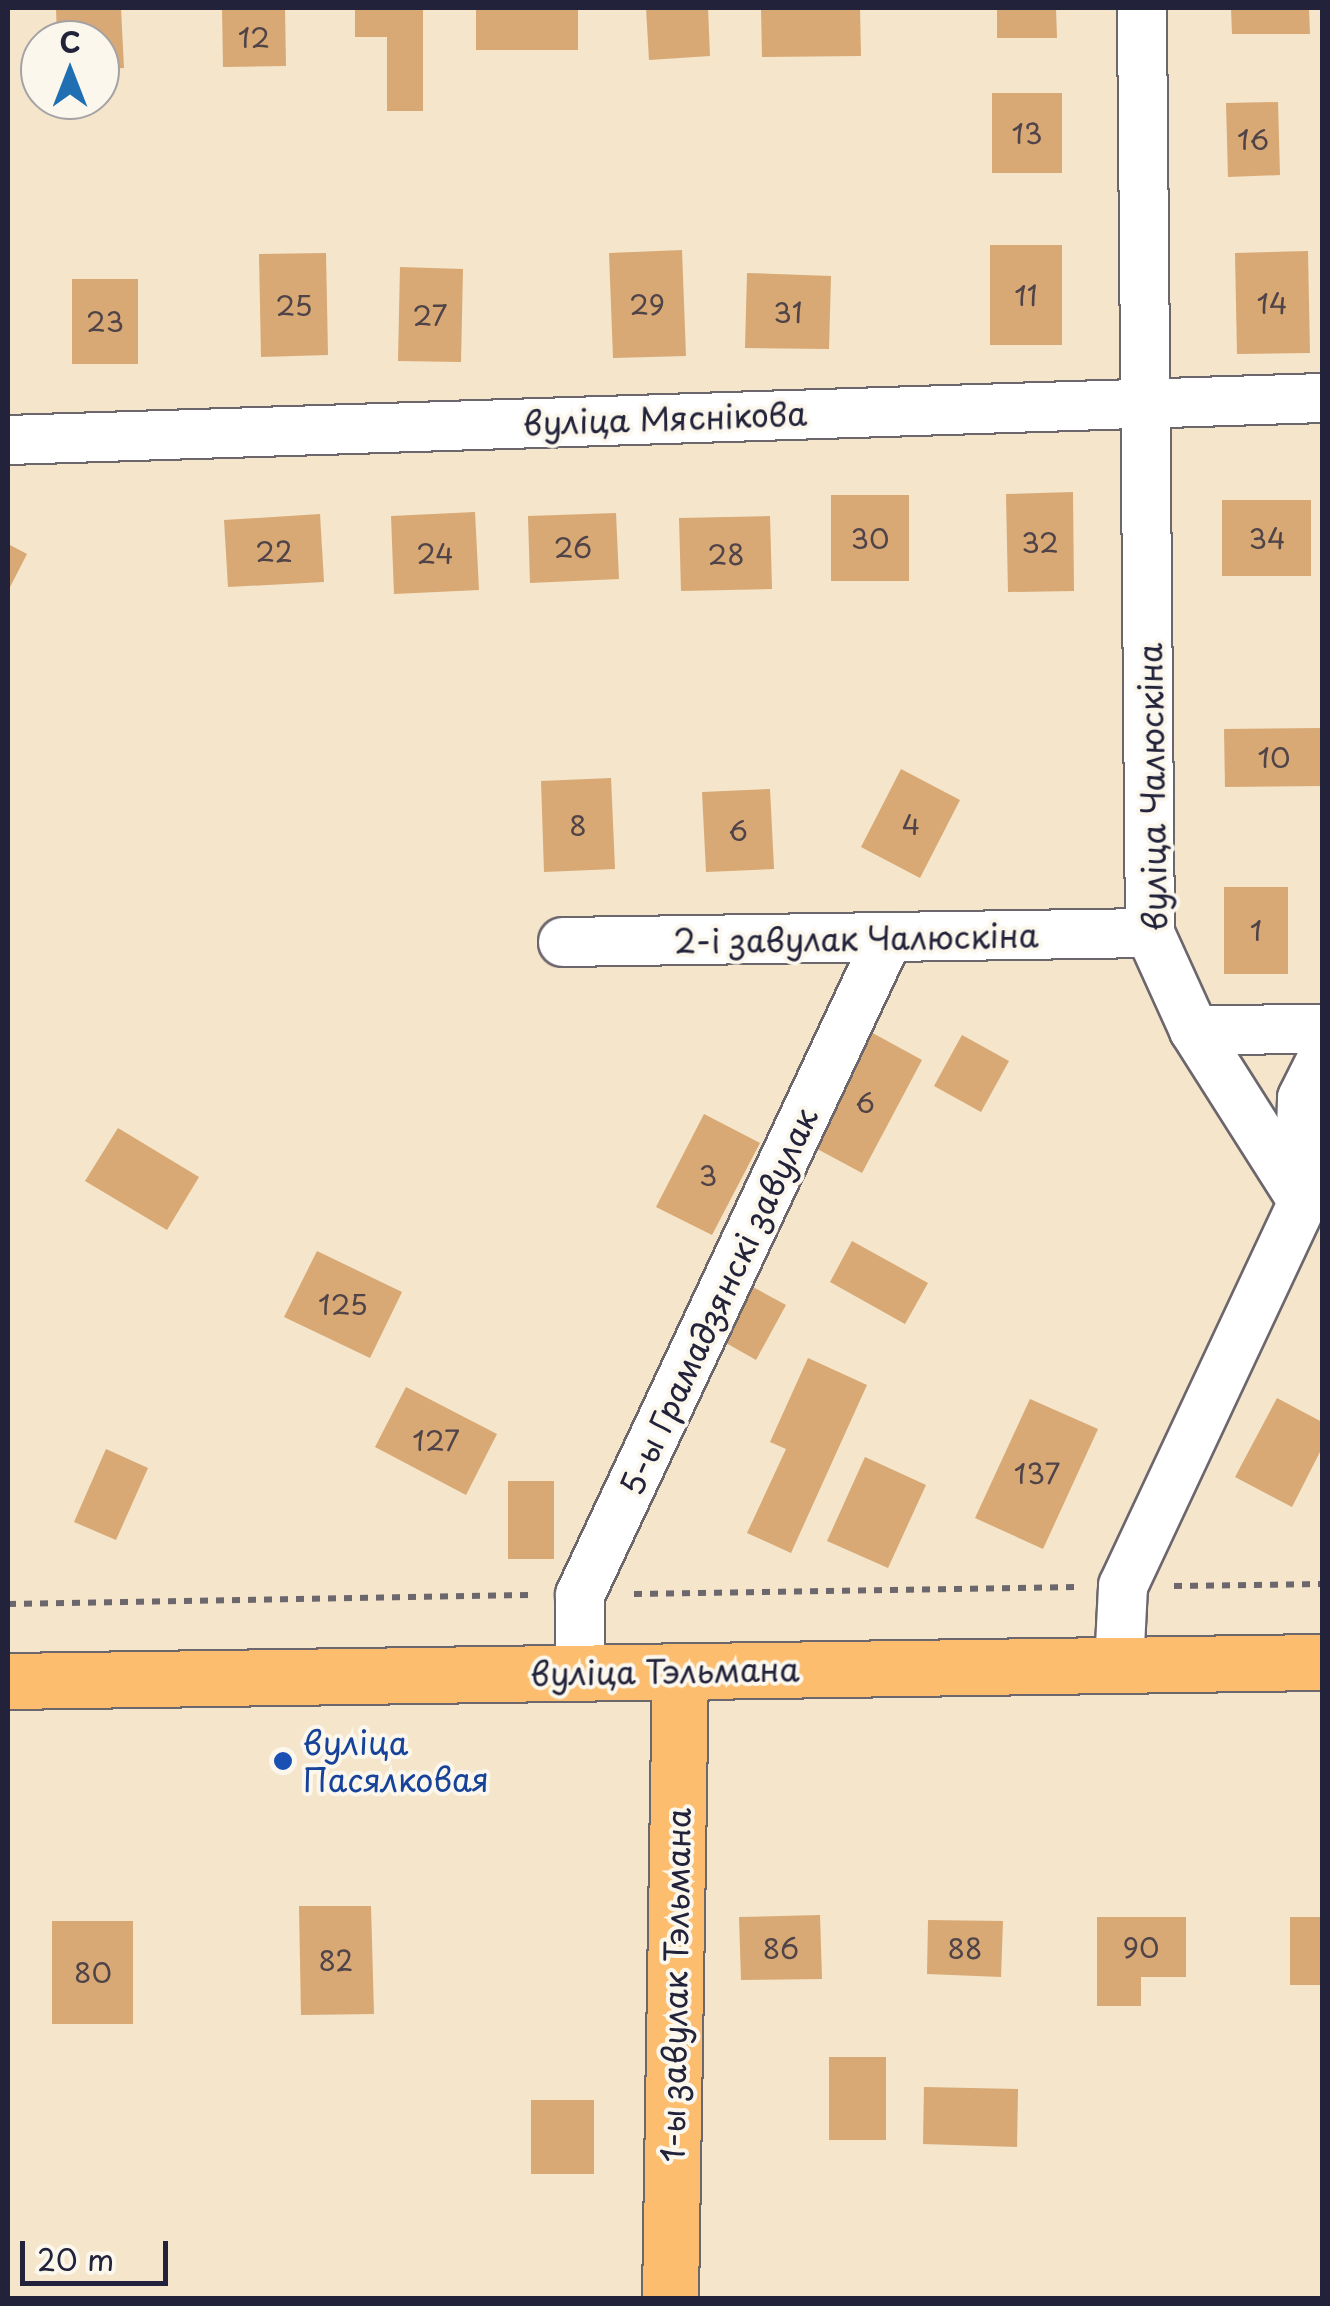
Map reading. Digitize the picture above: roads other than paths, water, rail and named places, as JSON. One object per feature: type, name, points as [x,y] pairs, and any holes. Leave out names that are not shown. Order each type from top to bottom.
[{"type":"main road","name":"вуліца Тэльмана","points":[[8,1681],[1322,1662]]},
{"type":"main road","name":"1-ы завулак Тэльмана","points":[[670,2298],[680,1671]]},
{"type":"street","name":"вуліца Чалюскіна","points":[[1142,8],[1150,934],[1194,1030],[1299,1195]]},
{"type":"street","name":"вуліца Мяснікова","points":[[8,440],[1322,398]]},
{"type":"street","name":"2-і завулак Чалюскіна","points":[[563,942],[1150,934]]},
{"type":"street","name":"5-ы Грамадзянскі завулак","points":[[580,1672],[580,1595],[888,938]]},
{"type":"street","points":[[1194,1030],[1322,1029]]},
{"type":"street","points":[[1119,1666],[1123,1586],[1303,1202],[1299,1195],[1302,1098],[1322,1058]]},
{"type":"place","name":"вуліца Пасялковая","points":[[283,1761]]}]
